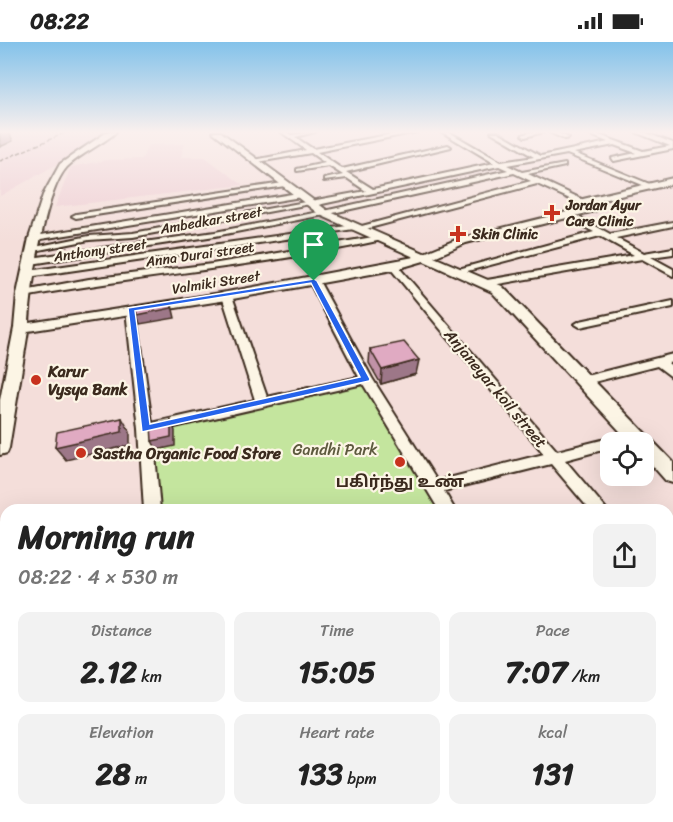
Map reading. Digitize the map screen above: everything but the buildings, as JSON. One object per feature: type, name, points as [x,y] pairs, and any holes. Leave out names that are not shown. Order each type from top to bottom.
[{"type":"street","points":[[0,448],[32,255],[48,195],[62,168]]},
{"type":"street","points":[[262,168],[324,213],[487,283],[506,297],[631,432]]},
{"type":"street","points":[[299,170],[307,168]]},
{"type":"street","points":[[336,168],[371,191]]},
{"type":"street","points":[[340,171],[352,168]]},
{"type":"street","points":[[32,255],[89,238],[134,235],[312,203],[479,168]]},
{"type":"street","points":[[509,168],[583,204]]},
{"type":"street","name":"Ambedkar street","points":[[32,255],[215,234],[540,168]]},
{"type":"street","points":[[605,168],[650,186]]},
{"type":"street","points":[[326,180],[348,176]]},
{"type":"street","name":"Valmiki Street","points":[[583,204],[673,181]]},
{"type":"street","name":"Anthony street","points":[[32,255],[356,228],[537,182]]},
{"type":"street","points":[[76,216],[283,184]]},
{"type":"street","points":[[32,255],[298,195]]},
{"type":"street","name":"Valmiki Street","points":[[21,328],[226,296],[393,266],[462,241],[591,209],[583,204]]},
{"type":"street","points":[[569,215],[673,273]]},
{"type":"street","points":[[456,271],[604,235],[673,224]]},
{"type":"street","name":"Anna Durai street","points":[[24,294],[89,282],[212,267],[379,238]]},
{"type":"street","points":[[487,283],[673,251]]},
{"type":"street","name":"Anjaneyar koil street","points":[[393,266],[594,504]]},
{"type":"street","points":[[314,281],[366,379],[443,504]]},
{"type":"street","points":[[226,296],[262,402]]},
{"type":"street","points":[[580,324],[673,304]]},
{"type":"street","points":[[131,310],[146,429],[152,504]]},
{"type":"street","points":[[582,381],[673,358]]},
{"type":"street","points":[[659,361],[673,374]]},
{"type":"street","points":[[146,429],[366,379]]},
{"type":"street","points":[[433,488],[600,446]]},
{"type":"street","points":[[654,455],[673,475]]},
{"type":"shaded area","points":[[0,168],[50,168],[0,196]]},
{"type":"shaded area","points":[[70,168],[220,168],[243,185],[55,207]]},
{"type":"green space","name":"Gandhi Park","points":[[363,379],[442,504],[152,504],[146,434]]},
{"type":"place","name":"Jordan Ayur Care Clinic","points":[[552,213]]},
{"type":"place","name":"Skin Clinic","points":[[458,234]]},
{"type":"place","name":"Karur Vysya Bank","points":[[36,380]]},
{"type":"place","name":"Sastha Organic Food Store","points":[[81,453]]},
{"type":"place","name":"பகிர்ந்து உண்","points":[[400,462]]},
{"type":"route","points":[[314,281],[366,379],[146,429],[131,310],[314,281]]}]
